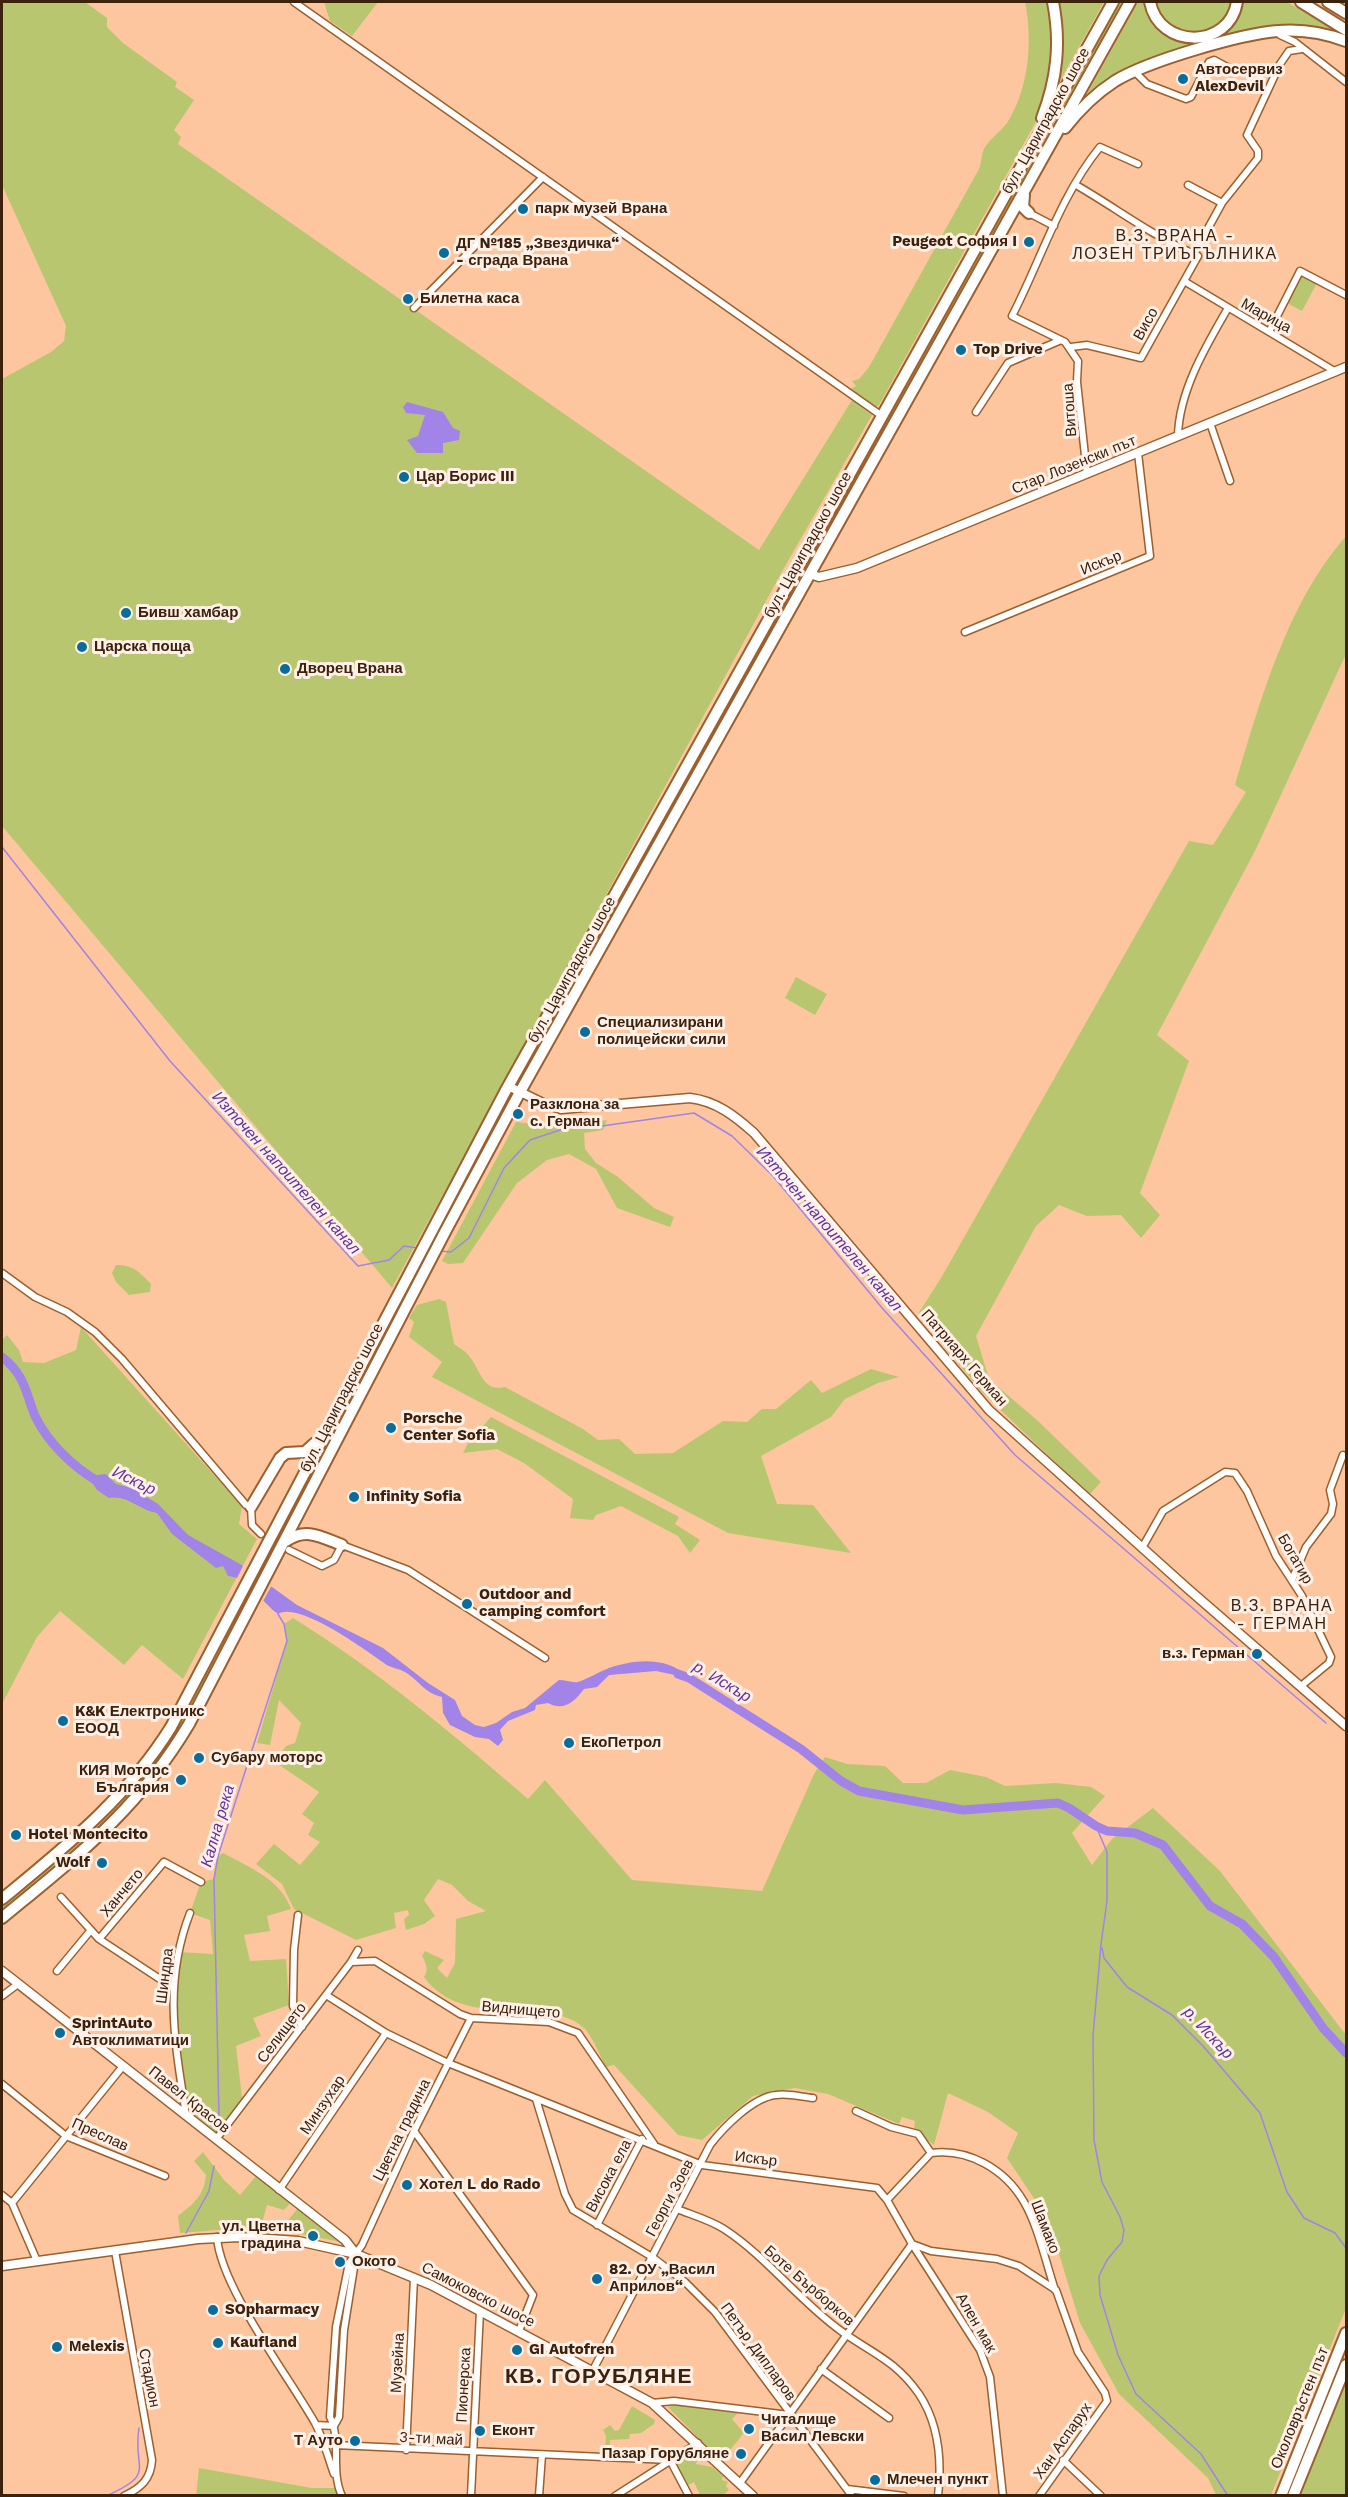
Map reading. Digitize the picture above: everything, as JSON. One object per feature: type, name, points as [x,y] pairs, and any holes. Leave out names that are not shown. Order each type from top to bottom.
[{"type":"highway","points":[[1028,155],[1055,73],[1058,39],[1053,2]]},
{"type":"highway","name":"бул. Цариградско шосе","points":[[2,1899],[100,1816],[141,1770],[174,1722],[508,1086],[1113,2]]},
{"type":"highway","name":"бул. Цариградско шосе","points":[[2,1918],[98,1837],[144,1790],[189,1724],[273,1563],[286,1547],[303,1504],[520,1092],[1130,2]]},
{"type":"highway","points":[[1150,2],[1155,15],[1167,29],[1182,37],[1196,38],[1209,36],[1221,29],[1233,15],[1237,2]]},
{"type":"highway","points":[[1301,2],[1347,30]]},
{"type":"highway","points":[[1328,2],[1347,13]]},
{"type":"highway","points":[[1047,149],[1087,103],[1108,86],[1134,71],[1243,38],[1278,31],[1307,31],[1347,41]]},
{"type":"highway","points":[[1025,190],[1023,207],[1029,213]]},
{"type":"highway","points":[[1007,221],[1020,212],[1029,213]]},
{"type":"highway","points":[[251,1508],[280,1458],[286,1453],[296,1454],[310,1449],[332,1418]]},
{"type":"highway","points":[[293,1494],[301,1462],[296,1454]]},
{"type":"highway","points":[[303,1504],[304,1520],[314,1533]]},
{"type":"highway","points":[[286,1547],[299,1533],[314,1533],[342,1545]]},
{"type":"highway","name":"Околовръстен път","points":[[1281,2496],[1347,2333]]},
{"type":"highway","name":"Околовръстен път","points":[[1296,2493],[1347,2365]]},
{"type":"street","points":[[294,2],[882,416]]},
{"type":"street","points":[[1278,31],[1284,38],[1295,42],[1347,82]]},
{"type":"street","name":"Висо","points":[[1071,347],[1087,345],[1141,358],[1198,256],[1194,254],[1222,202],[1258,158],[1258,151],[1248,138],[1280,64],[1289,51],[1302,49]]},
{"type":"street","points":[[1134,71],[1147,84],[1186,99],[1191,97],[1211,60],[1227,67]]},
{"type":"street","points":[[1071,347],[1012,316],[1038,266],[1054,226],[1076,184],[1100,147],[1138,164]]},
{"type":"street","points":[[414,308],[543,177]]},
{"type":"street","points":[[1076,184],[1128,216],[1152,234],[1194,254]]},
{"type":"street","points":[[1188,185],[1222,202]]},
{"type":"street","points":[[1029,213],[1054,226]]},
{"type":"street","points":[[1270,330],[1299,271],[1347,295]]},
{"type":"street","name":"Марица","points":[[1184,281],[1270,330],[1336,372]]},
{"type":"street","points":[[1178,436],[1180,418],[1199,361],[1228,308]]},
{"type":"street","points":[[976,412],[1008,363],[1061,340]]},
{"type":"street","name":"Витоша","points":[[1071,347],[1080,366],[1077,382],[1087,474]]},
{"type":"street","name":"Стар Лозенски път","points":[[810,574],[819,578],[856,568],[1347,368]]},
{"type":"street","points":[[1210,423],[1230,481]]},
{"type":"street","name":"Искър","points":[[964,632],[1150,556],[1138,453]]},
{"type":"street","name":"Патриарх Герман","points":[[508,1086],[561,1109],[690,1098],[708,1102],[732,1115],[754,1133],[989,1410],[1142,1548],[1347,1726]]},
{"type":"street","points":[[2,1274],[35,1297],[67,1312],[95,1332],[122,1359],[251,1508],[252,1525],[261,1534]]},
{"type":"street","points":[[1292,1580],[1306,1547],[1331,1514],[1333,1504],[1330,1490],[1343,1455]]},
{"type":"street","name":"Богатир","points":[[1142,1548],[1163,1511],[1230,1471],[1243,1483],[1276,1556],[1292,1580],[1331,1657],[1329,1663],[1300,1686]]},
{"type":"street","points":[[286,1547],[322,1566],[334,1560],[342,1545],[408,1570],[545,1658]]},
{"type":"street","name":"Ханчето","points":[[99,1939],[164,1862],[201,1882]]},
{"type":"street","points":[[61,1897],[99,1939],[172,1987]]},
{"type":"street","name":"Шиндра","points":[[186,2115],[172,2022],[172,1987],[190,1913]]},
{"type":"street","points":[[298,1915],[294,1950],[293,2006],[302,2027]]},
{"type":"street","name":"Ханчето","points":[[57,1971],[91,1930]]},
{"type":"street","name":"Селището","points":[[217,2138],[358,1950]]},
{"type":"street","name":"Виднището","points":[[351,1962],[375,1961],[460,2014],[471,2018],[549,2022],[564,2025],[578,2033],[655,2145]]},
{"type":"street","name":"Павел Красов","points":[[2,1971],[345,2240],[356,2254]]},
{"type":"street","points":[[2,1996],[18,1984]]},
{"type":"street","name":"Искър","points":[[326,1995],[386,2033],[448,2063],[702,2165],[877,2188],[887,2200],[912,2244]]},
{"type":"street","name":"Цветна градина","points":[[337,2483],[334,2426],[330,2417],[336,2327],[349,2263],[356,2254],[471,2018]]},
{"type":"street","name":"Минзухар","points":[[279,2190],[386,2033]]},
{"type":"street","points":[[12,2203],[123,2066]]},
{"type":"street","name":"Преслав","points":[[2,2084],[66,2136],[165,2176]]},
{"type":"street","name":"Георги Зоев","points":[[593,2370],[702,2165],[710,2145],[723,2129],[759,2101],[776,2094],[813,2098]]},
{"type":"street","name":"Петър Дипларов","points":[[536,2098],[565,2194],[573,2210],[652,2257],[685,2282],[715,2312],[761,2372],[789,2415],[852,2496]]},
{"type":"street","points":[[856,2110],[891,2127],[918,2134],[926,2142],[931,2153],[887,2200]]},
{"type":"street","points":[[414,2131],[533,2295],[519,2331]]},
{"type":"street","name":"Висока ела","points":[[597,2225],[642,2139]]},
{"type":"street","name":"Шамако","points":[[931,2153],[957,2151],[989,2166],[1014,2189],[1024,2203],[1056,2290]]},
{"type":"street","points":[[2,2195],[12,2203],[37,2261]]},
{"type":"street","name":"Боте Бърборков","points":[[677,2209],[732,2235],[846,2334],[885,2357],[920,2395],[933,2423],[939,2448],[938,2496]]},
{"type":"street","name":"Самоковско шосе","points":[[2,2266],[217,2238],[264,2236],[356,2254],[414,2278],[519,2331],[652,2403],[753,2496]]},
{"type":"street","points":[[217,2238],[220,2255],[233,2285],[316,2425],[342,2496]]},
{"type":"street","points":[[740,2483],[912,2244],[931,2252],[997,2259],[1019,2265],[1056,2290]]},
{"type":"street","name":"Ален мак","points":[[912,2244],[980,2350],[990,2377],[1003,2496]]},
{"type":"street","name":"Стадион","points":[[115,2251],[152,2460],[148,2478],[136,2490],[124,2495]]},
{"type":"street","name":"Музейна","points":[[406,2450],[414,2278]]},
{"type":"street","name":"Хан Аспарух","points":[[1039,2496],[1107,2401],[1105,2394],[1078,2352],[1056,2290]]},
{"type":"street","name":"Пионерска","points":[[471,2496],[480,2312]]},
{"type":"street","points":[[821,2369],[889,2418]]},
{"type":"street","points":[[652,2403],[674,2401],[789,2415]]},
{"type":"street","points":[[316,2425],[334,2426]]},
{"type":"street","points":[[615,2496],[698,2443]]},
{"type":"street","name":"3-ти май","points":[[335,2445],[406,2450],[670,2460]]},
{"type":"street","points":[[539,2496],[542,2455]]},
{"type":"street","points":[[670,2460],[689,2496]]},
{"type":"street","points":[[1063,2460],[1101,2496]]},
{"type":"street","points":[[847,2489],[904,2496]]},
{"type":"green space","points":[[2,2],[85,2],[107,18],[107,27],[123,43],[177,82],[175,87],[194,100],[174,130],[181,137],[178,144],[759,550],[852,400],[872,415],[784,568],[392,1288],[2,826],[2,379],[51,352],[64,341],[66,326],[2,185]]},
{"type":"green space","points":[[324,2],[378,2],[352,36],[330,21]]},
{"type":"green space","points":[[1025,2],[1049,2],[1054,58],[1038,118],[876,407],[850,389],[856,386],[852,381],[859,379],[869,367],[979,169],[985,147],[1007,123],[1014,110],[1024,80],[1029,48]]},
{"type":"green space","points":[[1056,2],[1104,2],[1056,88],[1062,30]]},
{"type":"green space","points":[[1118,2],[1124,2],[1067,103],[1064,103]]},
{"type":"green space","points":[[1138,2],[1147,2],[1160,27],[1208,40],[1240,2],[1287,2],[1344,36],[1314,29],[1173,54],[1086,96]]},
{"type":"green space","points":[[1153,2],[1234,2],[1224,21],[1216,27],[1198,33],[1188,33],[1168,25],[1161,18]]},
{"type":"green space","points":[[1026,168],[1029,170],[802,578],[802,570]]},
{"type":"green space","points":[[1302,275],[1317,283],[1302,311],[1287,303]]},
{"type":"green space","points":[[1346,536],[1346,654],[1255,851],[1157,1035],[1189,1061],[1140,1193],[1160,1215],[1141,1238],[1121,1215],[1087,1216],[1059,1205],[1036,1226],[976,1336],[989,1379],[1038,1421],[1101,1482],[1089,1495],[981,1391],[918,1314],[941,1278],[1189,841],[1213,845],[1246,792],[1235,785],[1278,654],[1307,591],[1325,562]]},
{"type":"green space","points":[[799,574],[800,580],[527,1066],[543,1035]]},
{"type":"green space","points":[[796,977],[827,994],[815,1015],[785,998]]},
{"type":"green space","points":[[508,1096],[471,1174],[295,1511],[291,1509]]},
{"type":"green space","points":[[607,1120],[603,1130],[584,1133],[585,1149],[596,1163],[618,1177],[654,1208],[674,1217],[670,1227],[617,1208],[596,1169],[569,1154],[547,1160],[517,1183],[463,1263],[448,1264],[442,1261],[516,1122],[557,1127]]},
{"type":"green space","points":[[116,1265],[127,1266],[140,1273],[151,1284],[150,1292],[129,1295],[116,1282],[112,1273]]},
{"type":"green space","points":[[439,1299],[446,1302],[454,1344],[468,1354],[487,1383],[497,1388],[505,1387],[583,1429],[598,1440],[619,1439],[635,1454],[673,1453],[723,1421],[747,1422],[762,1409],[776,1409],[811,1380],[822,1393],[871,1369],[899,1377],[878,1383],[845,1399],[831,1417],[761,1456],[777,1504],[813,1505],[851,1553],[728,1533],[432,1377],[442,1362],[409,1337],[414,1322],[409,1318],[417,1305]]},
{"type":"green space","points":[[81,1327],[242,1506],[239,1524],[257,1539],[183,1679],[142,1645],[124,1665],[60,1611],[37,1637],[2,1704],[2,1340],[7,1335],[19,1350],[23,1362],[44,1363],[76,1350]]},
{"type":"green space","points":[[491,1417],[679,1517],[675,1524],[700,1540],[690,1553],[678,1536],[621,1506],[596,1515],[593,1520],[570,1518],[573,1499],[524,1463],[497,1449],[463,1453],[468,1443]]},
{"type":"green space","points":[[293,1618],[384,1681],[443,1727],[528,1799],[545,1780],[632,1880],[762,1891],[814,1774],[825,1757],[847,1764],[885,1766],[903,1783],[926,1783],[950,1770],[986,1777],[1005,1786],[1056,1783],[1091,1787],[1105,1796],[1072,1833],[1092,1865],[1112,1839],[1153,1808],[1220,1871],[1346,2035],[1346,2308],[1271,2495],[1216,2495],[1208,2478],[1119,2394],[1080,2323],[1049,2221],[1007,2158],[1018,2133],[988,2112],[948,2093],[934,2145],[914,2130],[915,2121],[902,2117],[899,2124],[828,2094],[795,2088],[753,2096],[702,2140],[678,2135],[614,2065],[606,2067],[586,2030],[571,2019],[552,2014],[484,2009],[462,2004],[441,1994],[424,1977],[426,1966],[422,1956],[425,1951],[444,1960],[437,1968],[447,1978],[455,1963],[456,1919],[486,1911],[468,1901],[452,1885],[438,1879],[424,1900],[435,1916],[424,1924],[406,1930],[404,1919],[409,1915],[408,1910],[394,1913],[396,1928],[356,1940],[294,1909],[282,1884],[256,1864],[274,1844],[300,1865],[320,1842],[308,1835],[314,1823],[302,1814],[319,1792],[275,1762],[286,1746],[295,1743],[301,1723],[279,1700],[270,1745],[257,1743],[287,1641],[284,1624]]},
{"type":"green space","points":[[211,1662],[215,1664],[168,1748],[122,1807],[2,1911],[2,1907],[97,1825],[133,1789],[167,1744]]},
{"type":"green space","points":[[223,1853],[272,1882],[280,1890],[291,1909],[267,1916],[270,1931],[244,1935],[250,1961],[286,1959],[289,2005],[253,2018],[261,2036],[236,2046],[243,2106],[217,2138],[186,2115],[172,2022],[179,1952],[213,1954],[210,1920],[190,1913],[201,1882],[214,1879],[218,1856]]},
{"type":"green space","points":[[203,2152],[224,2180],[240,2195],[257,2175],[291,2202],[284,2210],[267,2205],[261,2227],[263,2231],[230,2229],[180,2233],[178,2216],[197,2199],[205,2182],[206,2175],[194,2161]]},
{"type":"green space","points":[[298,2208],[340,2242],[307,2235],[270,2232],[270,2223],[285,2224]]},
{"type":"green space","points":[[1346,2383],[1346,2495],[1299,2495]]},
{"type":"green space","points":[[675,2405],[740,2411],[732,2419],[744,2433],[721,2461],[668,2407]]},
{"type":"green space","points":[[632,2406],[655,2420],[654,2424],[641,2433],[630,2434],[629,2439],[610,2440],[610,2450],[605,2450],[606,2436],[603,2430],[610,2425],[615,2431],[619,2430]]},
{"type":"green space","points":[[690,2453],[698,2459],[696,2464],[712,2467],[723,2476],[722,2480],[728,2482],[726,2486],[729,2490],[723,2495],[700,2495],[694,2482],[688,2485],[675,2463]]},
{"type":"green space","points":[[199,2468],[312,2488],[335,2488],[339,2495],[196,2496]]},
{"type":"shaded area","points":[[407,402],[443,412],[453,428],[460,431],[459,440],[443,443],[443,453],[417,453],[407,440],[418,436],[425,415],[406,413],[403,407]]},
{"type":"shaded area","points":[[106,1474],[116,1484],[132,1488],[158,1504],[188,1535],[240,1564],[297,1605],[383,1648],[428,1683],[455,1700],[462,1716],[475,1725],[484,1727],[496,1723],[512,1712],[525,1708],[559,1680],[578,1682],[619,1665],[651,1661],[671,1666],[689,1678],[656,1671],[609,1675],[597,1687],[584,1689],[569,1704],[564,1706],[548,1703],[536,1705],[535,1710],[508,1721],[500,1730],[503,1740],[498,1746],[489,1739],[475,1737],[450,1725],[443,1713],[442,1697],[426,1690],[405,1672],[386,1665],[348,1638],[316,1620],[301,1614],[288,1612],[278,1614],[248,1585],[235,1577],[228,1576],[223,1566],[216,1568],[172,1534],[157,1513],[122,1499],[109,1498],[97,1490],[88,1476]]},
{"type":"pier","points":[[244,1564],[273,1583],[261,1605],[248,1588],[236,1580]]},
{"type":"waterway","name":"Източен напоителен канал","points":[[2,847],[170,1061],[358,1266],[389,1260],[404,1246],[418,1248]]},
{"type":"waterway","name":"Източен напоителен канал","points":[[440,1251],[451,1252],[469,1238],[504,1168],[530,1140],[566,1128],[602,1126],[694,1113],[732,1136],[773,1176],[883,1309],[1015,1455],[1326,1723]]},
{"type":"waterway","name":"Искър","points":[[2,1357],[20,1377],[35,1416],[47,1436],[71,1462],[99,1482]]},
{"type":"waterway","name":"Кална река","points":[[217,2127],[219,2118],[214,1879],[218,1856],[287,1641],[284,1624],[278,1614]]},
{"type":"waterway","name":"р. Искър","points":[[678,1674],[689,1678],[801,1749],[841,1781],[859,1791],[963,1810],[1058,1803],[1107,1831],[1135,1833],[1163,1845],[1210,1906],[1242,1924],[1274,1957],[1323,2028],[1346,2053]]},
{"type":"waterway","name":"р. Искър","points":[[1096,1826],[1107,1852],[1107,1901],[1101,1944]]},
{"type":"waterway","points":[[1101,1944],[1093,2036],[1094,2140],[1102,2182],[1124,2230],[1122,2242],[1107,2260],[1099,2276],[1100,2295],[1118,2355],[1136,2394],[1201,2454],[1228,2496]]},
{"type":"waterway","name":"р. Искър","points":[[1102,1948],[1104,1958],[1127,1987],[1172,2015],[1203,2046],[1260,2113],[1287,2192],[1304,2218],[1335,2233],[1346,2248]]},
{"type":"waterway","name":"Кална река","points":[[186,2233],[209,2191],[214,2166]]},
{"type":"waterway","name":"Кална река","points":[[106,2496],[132,2482],[137,2475],[139,2428]]},
{"type":"place","name":"Автосервиз AlexDevil","points":[[1183,79]]},
{"type":"place","name":"парк музей Врана","points":[[523,209]]},
{"type":"place","name":"Peugeot София I","points":[[1029,242]]},
{"type":"place","name":"ДГ №185 „Звездичка“ - сграда Врана","points":[[444,253]]},
{"type":"place","name":"Билетна каса","points":[[408,299]]},
{"type":"place","name":"Top Drive","points":[[961,350]]},
{"type":"place","name":"Цар Борис III","points":[[404,477]]},
{"type":"place","name":"Бивш хамбар","points":[[126,613]]},
{"type":"place","name":"Царска поща","points":[[82,647]]},
{"type":"place","name":"Дворец Врана","points":[[285,669]]},
{"type":"place","name":"Специализирани полицейски сили","points":[[585,1032]]},
{"type":"place","name":"Разклона за с. Герман","points":[[518,1114]]},
{"type":"place","name":"Porsche Center Sofia","points":[[391,1428]]},
{"type":"place","name":"Infinity Sofia","points":[[354,1497]]},
{"type":"place","name":"Outdoor and camping comfort","points":[[467,1604]]},
{"type":"place","name":"в.з. Герман","points":[[1257,1654]]},
{"type":"place","name":"K&K Електроникс ЕООД","points":[[63,1721]]},
{"type":"place","name":"ЕкоПетрол","points":[[569,1743]]},
{"type":"place","name":"Субару моторс","points":[[199,1758]]},
{"type":"place","name":"КИЯ Моторс България","points":[[181,1780]]},
{"type":"place","name":"Hotel Montecito","points":[[16,1835]]},
{"type":"place","name":"Wolf","points":[[102,1863]]},
{"type":"place","name":"SprintAuto Автоклиматици","points":[[60,2033]]},
{"type":"place","name":"Хотел L do Rado","points":[[407,2185]]},
{"type":"place","name":"ул. Цветна градина","points":[[313,2236]]},
{"type":"place","name":"Окото","points":[[340,2262]]},
{"type":"place","name":"82. ОУ „Васил Априлов“","points":[[597,2279]]},
{"type":"place","name":"SOpharmacy","points":[[213,2310]]},
{"type":"place","name":"Kaufland","points":[[218,2343]]},
{"type":"place","name":"Мelexis","points":[[57,2347]]},
{"type":"place","name":"GI Autofren","points":[[517,2350]]},
{"type":"place","name":"Читалище Васил Левски","points":[[749,2429]]},
{"type":"place","name":"Еконт","points":[[480,2431]]},
{"type":"place","name":"Т Ауто","points":[[355,2441]]},
{"type":"place","name":"Пазар Горубляне","points":[[741,2454]]},
{"type":"place","name":"Млечен пункт","points":[[875,2480]]},
{"type":"district","name":"В.З. ВРАНА - ЛОЗЕН ТРИЪГЪЛНИКА","points":[[1175,245]]},
{"type":"district","name":"В.З. ВРАНА - ГЕРМАН","points":[[1282,1615]]},
{"type":"district","name":"КВ. ГОРУБЛЯНЕ","points":[[599,2377]]}]
